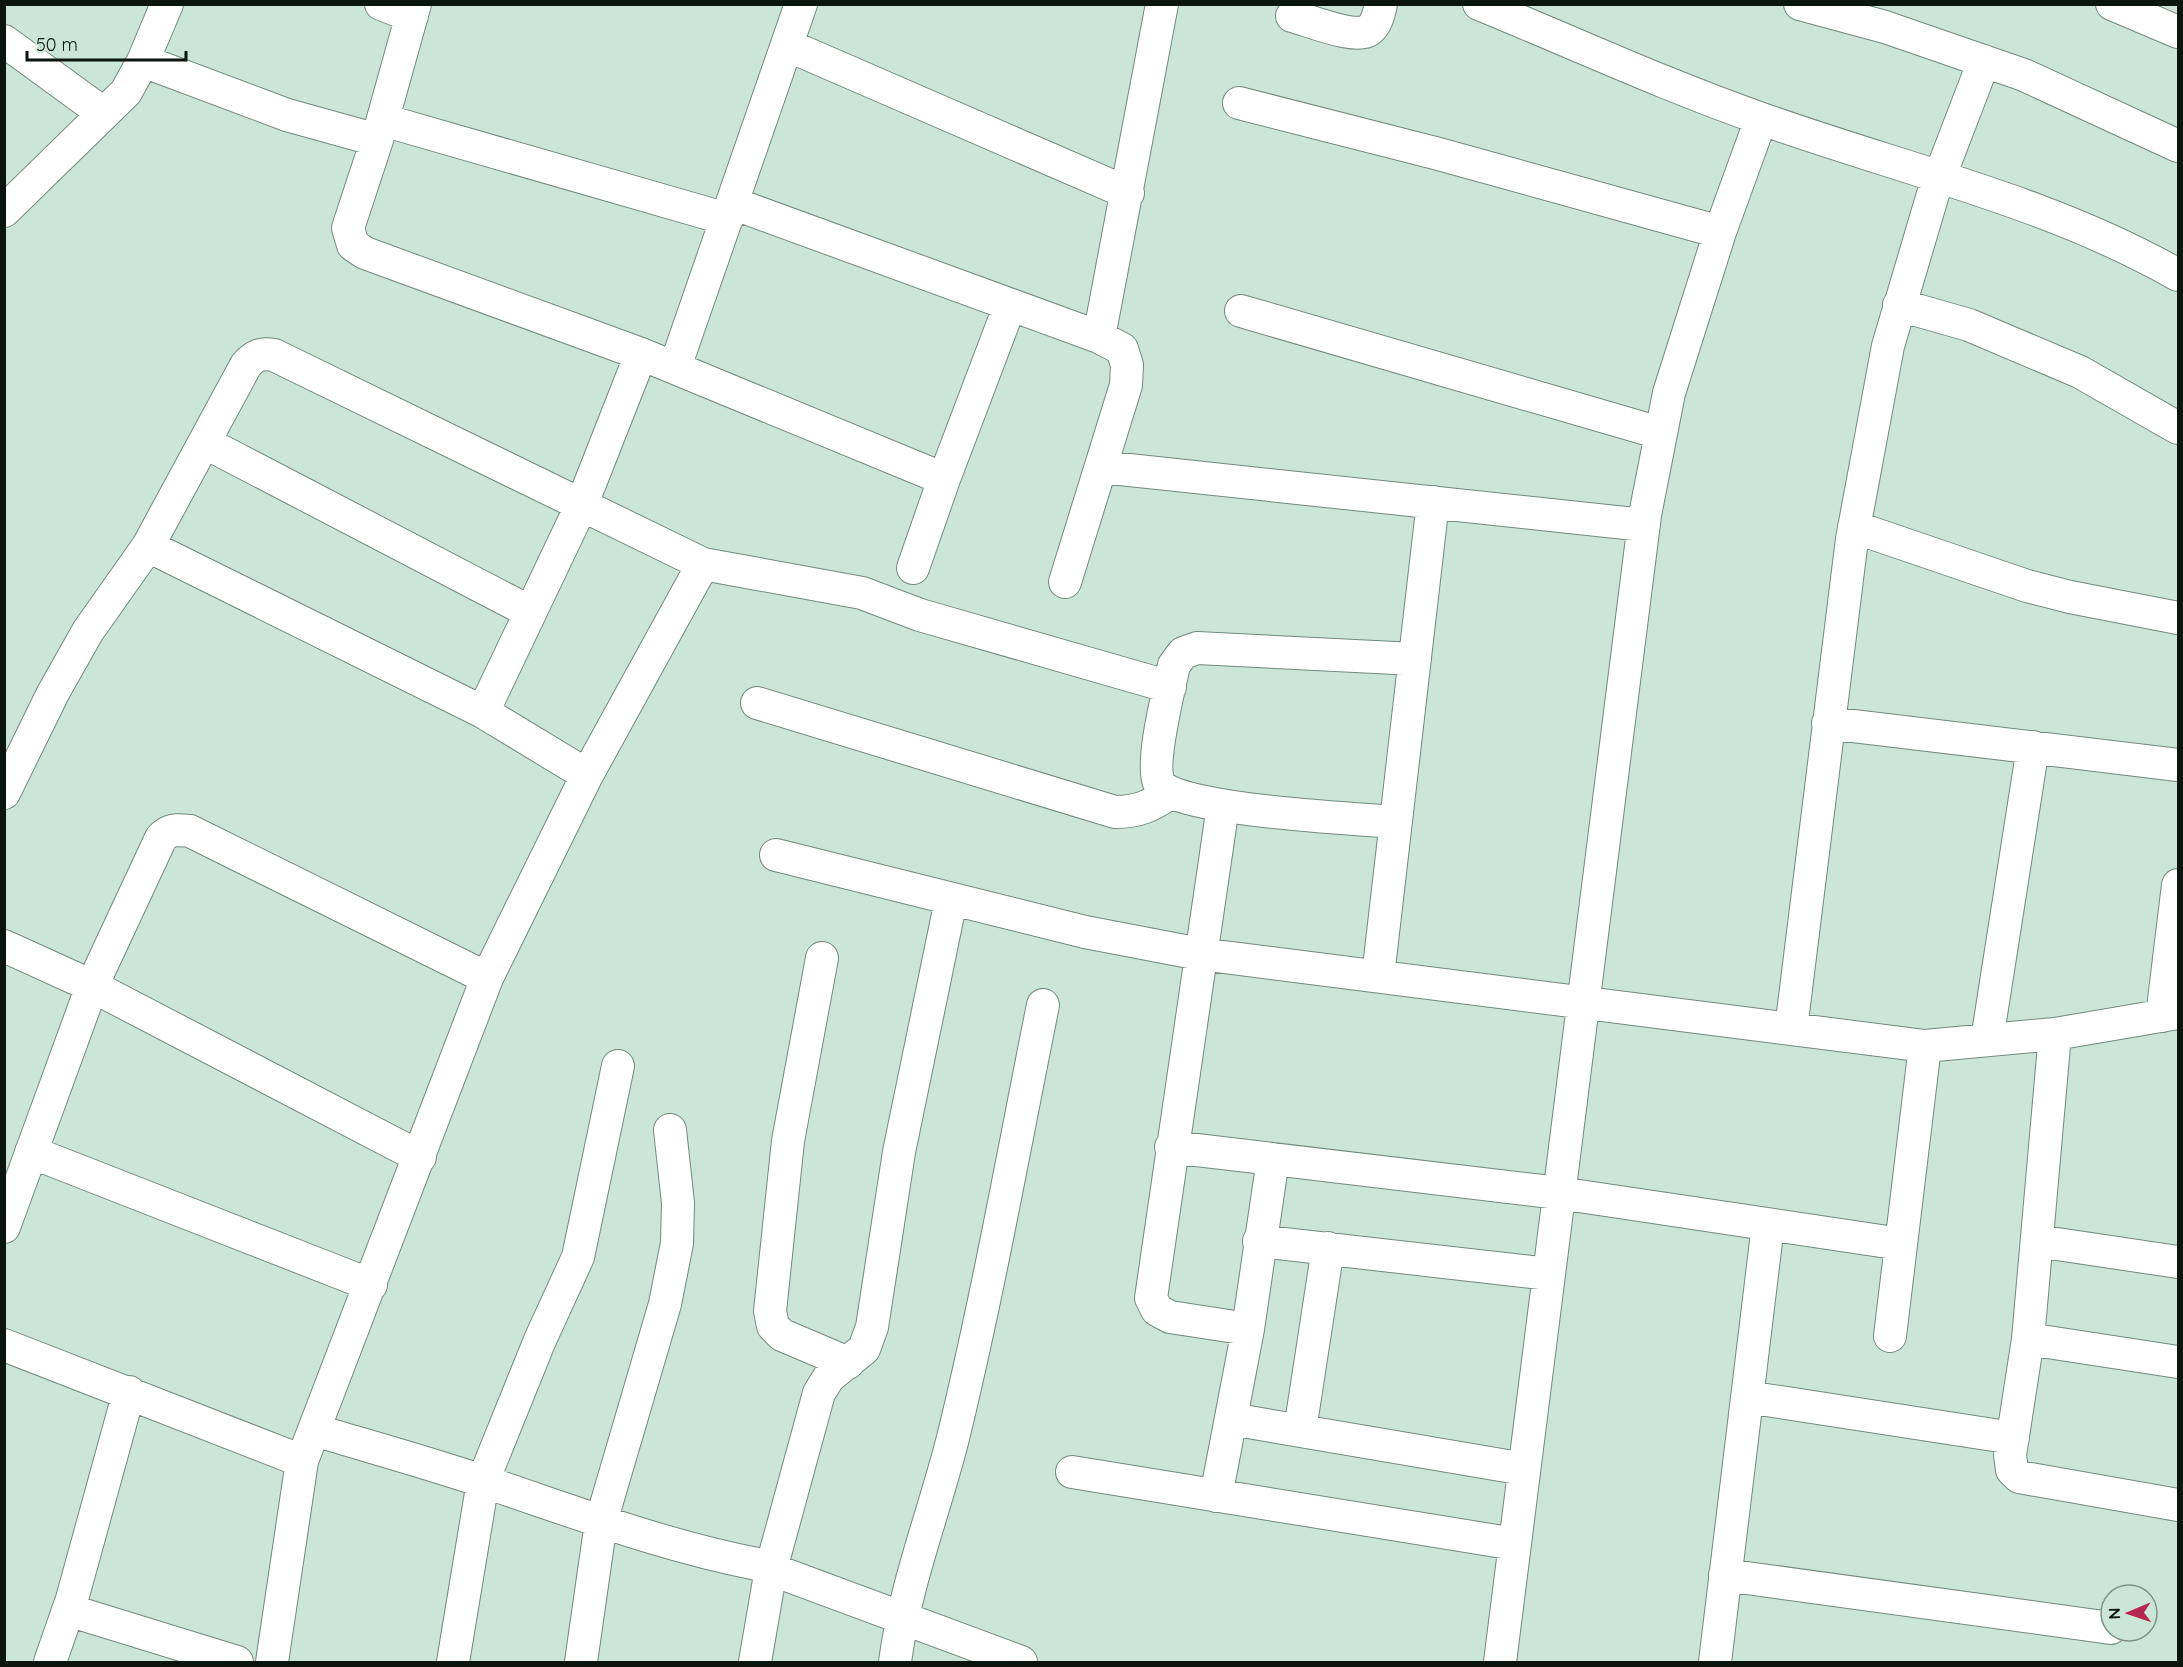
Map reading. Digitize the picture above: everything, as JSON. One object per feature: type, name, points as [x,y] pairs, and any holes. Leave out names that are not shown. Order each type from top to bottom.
[{"type":"street","points":[[4,211],[126,92],[143,61],[167,4]]},
{"type":"street","points":[[381,4],[414,10],[380,130],[348,228],[353,245],[365,253],[675,367],[944,479]]},
{"type":"street","points":[[675,367],[801,4]]},
{"type":"street","points":[[1099,337],[1162,4]]},
{"type":"street","points":[[1292,16],[1351,33],[1364,33],[1371,29],[1376,21],[1381,4]]},
{"type":"street","points":[[1479,4],[1761,119],[1940,176],[2069,222],[2144,255],[2178,275]]},
{"type":"street","points":[[1800,4],[1885,27],[2024,75],[2178,146]]},
{"type":"street","points":[[2112,4],[2178,32]]},
{"type":"street","points":[[4,41],[103,113]]},
{"type":"street","points":[[787,45],[1128,193]]},
{"type":"street","points":[[143,61],[286,115],[380,130],[730,211],[1010,305],[1099,337],[1122,349],[1127,365],[1126,385],[1065,582]]},
{"type":"street","points":[[1791,1029],[1854,527],[1888,346],[1940,176],[1984,61]]},
{"type":"street","points":[[1239,104],[1413,147],[1720,232]]},
{"type":"street","points":[[1500,1662],[1644,525],[1669,393],[1720,232],[1761,119]]},
{"type":"street","points":[[1899,304],[1970,325],[2080,372],[2178,428]]},
{"type":"street","points":[[913,568],[1010,305]]},
{"type":"street","points":[[1241,311],[1660,433]]},
{"type":"street","points":[[4,793],[53,693],[88,631],[148,546],[206,443],[246,364],[263,353],[274,355],[703,564],[862,593],[920,615],[1170,687]]},
{"type":"street","points":[[483,712],[582,504],[641,354]]},
{"type":"street","points":[[206,443],[530,612]]},
{"type":"street","points":[[1101,467],[1644,525]]},
{"type":"street","points":[[1378,976],[1433,502]]},
{"type":"street","points":[[1854,527],[2027,586],[2070,597],[2178,618]]},
{"type":"street","points":[[148,546],[483,712],[587,775]]},
{"type":"street","points":[[272,1662],[302,1461],[487,978],[587,775],[703,564]]},
{"type":"street","points":[[1396,822],[1223,806],[1170,793],[1159,784],[1155,765],[1174,665],[1183,653],[1197,648],[1414,659]]},
{"type":"street","points":[[757,704],[1115,812],[1131,812],[1148,808],[1170,793]]},
{"type":"street","points":[[1828,723],[2178,765]]},
{"type":"street","points":[[1987,1040],[2033,747]]},
{"type":"street","points":[[1223,806],[1150,1298],[1157,1310],[1170,1317],[1248,1329]]},
{"type":"street","points":[[4,1227],[92,986],[161,838],[166,832],[175,829],[190,831],[487,978]]},
{"type":"street","points":[[776,855],[1085,932],[1200,954],[1925,1046],[2055,1034],[2170,1014],[2178,885]]},
{"type":"street","points":[[755,1662],[771,1569],[819,1393],[829,1377],[864,1349],[872,1327],[898,1152],[951,900]]},
{"type":"street","points":[[4,946],[92,986],[420,1157]]},
{"type":"street","points":[[822,958],[788,1142],[770,1311],[773,1326],[782,1335],[848,1363]]},
{"type":"street","points":[[895,1662],[901,1618],[955,1428],[981,1312],[1042,1005]]},
{"type":"street","points":[[2055,1034],[2028,1340],[2010,1455],[2012,1470],[2019,1477],[2178,1504]]},
{"type":"street","points":[[1890,1336],[1925,1046]]},
{"type":"street","points":[[453,1662],[483,1481],[540,1340],[578,1257],[618,1066]]},
{"type":"street","points":[[581,1662],[601,1521],[665,1304],[677,1243],[678,1203],[670,1130]]},
{"type":"street","points":[[1171,1147],[1559,1193],[1901,1244]]},
{"type":"street","points":[[31,1152],[371,1285]]},
{"type":"street","points":[[1215,1496],[1248,1329],[1259,1240],[1273,1159]]},
{"type":"street","points":[[1714,1662],[1768,1225]]},
{"type":"street","points":[[1259,1240],[1549,1275]]},
{"type":"street","points":[[2037,1241],[2178,1262]]},
{"type":"street","points":[[1300,1430],[1328,1248]]},
{"type":"street","points":[[2028,1340],[2178,1362]]},
{"type":"street","points":[[4,1345],[302,1461]]},
{"type":"street","points":[[50,1662],[68,1610],[129,1392]]},
{"type":"street","points":[[1747,1397],[2013,1438]]},
{"type":"street","points":[[1232,1419],[1524,1469]]},
{"type":"street","points":[[314,1430],[483,1481],[601,1521],[771,1569],[1021,1662]]},
{"type":"street","points":[[1072,1472],[1515,1544]]},
{"type":"street","points":[[1725,1575],[2099,1626]]},
{"type":"street","points":[[68,1610],[237,1662]]}]
